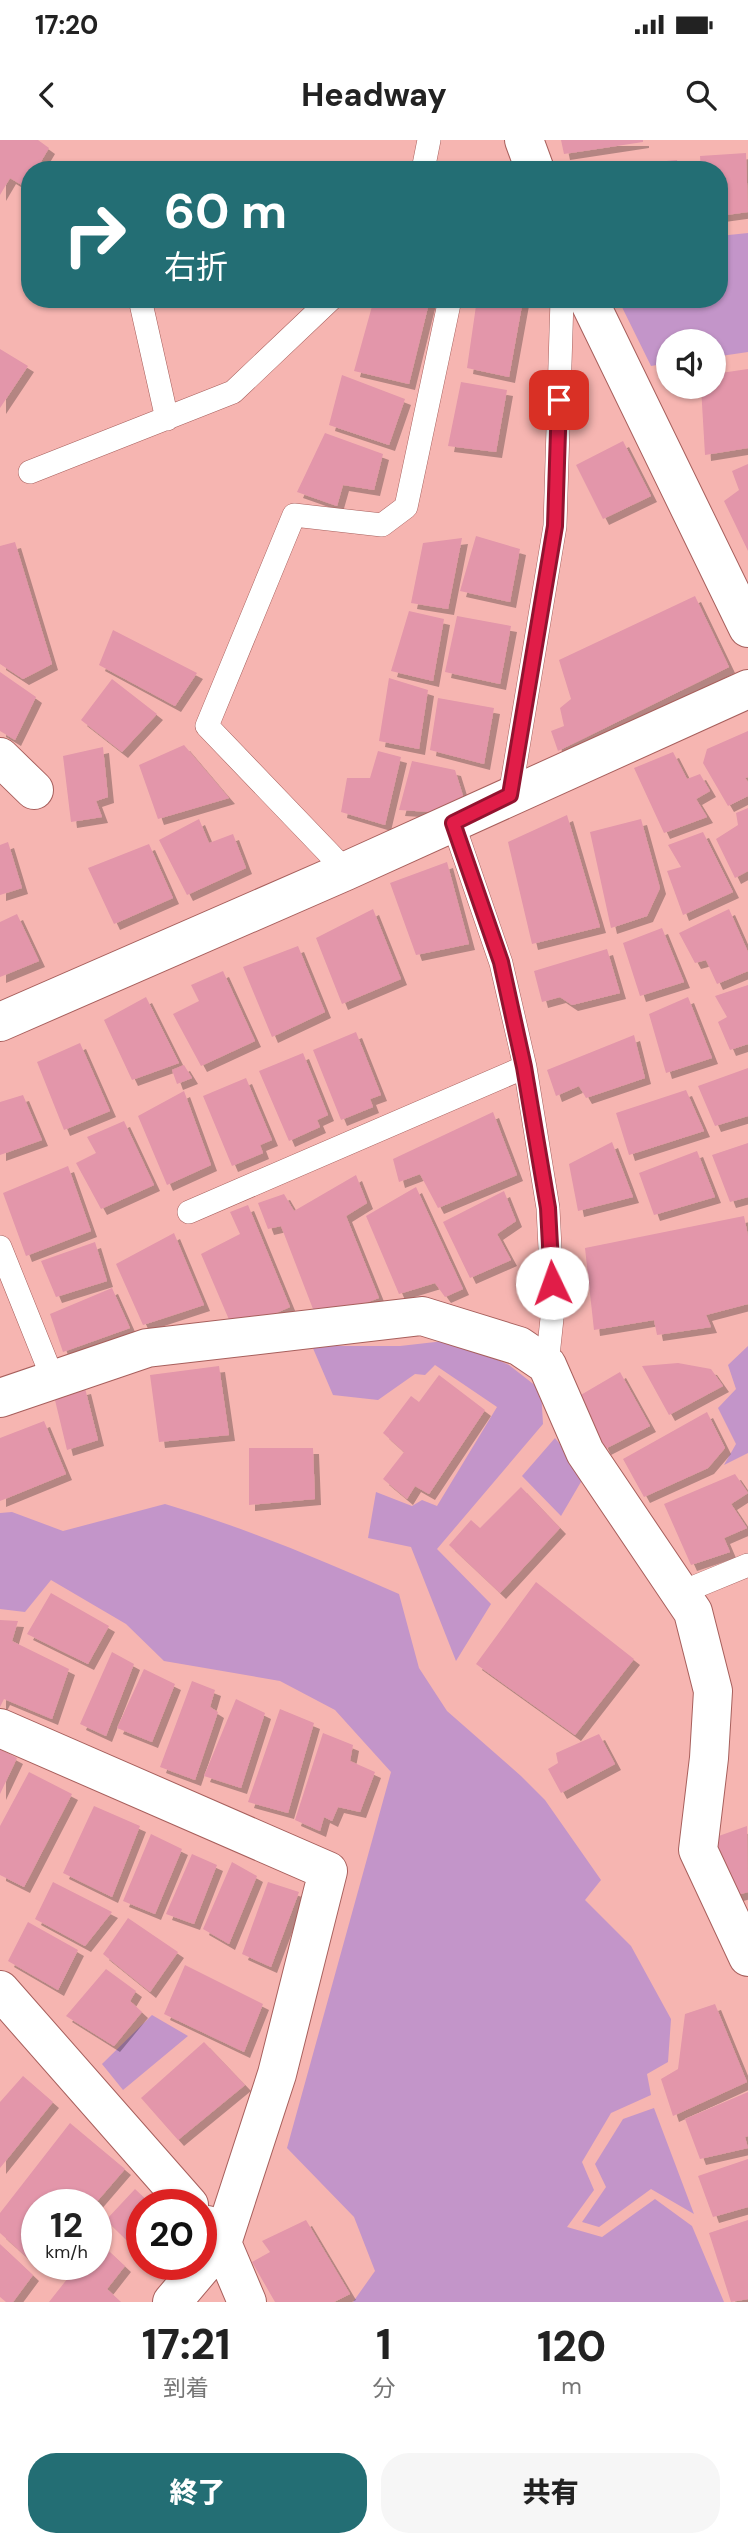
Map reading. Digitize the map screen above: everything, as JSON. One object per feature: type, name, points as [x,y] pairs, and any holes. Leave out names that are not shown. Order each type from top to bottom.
[{"type":"street","points":[[524,140],[532,161]]},
{"type":"street","points":[[592,308],[748,628]]},
{"type":"street","points":[[0,1022],[346,871],[748,689]]},
{"type":"street","points":[[0,757],[33,790]]},
{"type":"street","points":[[0,1398],[147,1348],[422,1316],[519,1346],[547,1365],[585,1452],[693,1612],[713,1692],[709,1758],[698,1850],[748,1957]]},
{"type":"street","points":[[0,1728],[328,1871],[277,2074],[217,2219]]},
{"type":"street","points":[[0,1990],[175,2189]]},
{"type":"street","points":[[217,2241],[247,2302]]},
{"type":"street","points":[[172,2302],[184,2280]]},
{"type":"lane","points":[[142,308],[167,419]]},
{"type":"lane","points":[[30,472],[233,393],[322,308]]},
{"type":"lane","points":[[346,871],[207,726],[294,515],[382,525],[406,507],[448,308]]},
{"type":"lane","points":[[510,795],[555,526],[562,308]]},
{"type":"lane","points":[[453,823],[501,962],[524,1067],[548,1208],[553,1309],[547,1365]]},
{"type":"lane","points":[[189,1212],[524,1067]]},
{"type":"lane","points":[[0,1247],[53,1380]]},
{"type":"lane","points":[[680,1593],[748,1565]]},
{"type":"shaded area","points":[[748,233],[748,352],[726,355],[726,329],[656,329],[656,365],[651,366],[622,308],[728,308],[728,235]]},
{"type":"shaded area","points":[[453,1340],[509,1365],[541,1390],[543,1424],[437,1549],[491,1604],[456,1661],[411,1547],[368,1538],[376,1492],[412,1506],[422,1500],[437,1506],[497,1407],[435,1365],[425,1375],[415,1374],[378,1400],[333,1395],[312,1346],[400,1346]]},
{"type":"shaded area","points":[[748,1346],[748,1453],[724,1465],[736,1444],[718,1408],[736,1389],[728,1365]]},
{"type":"shaded area","points":[[555,1438],[585,1475],[561,1516],[522,1476]]},
{"type":"shaded area","points":[[165,1504],[284,1545],[399,1594],[419,1668],[447,1711],[545,1800],[601,1880],[585,1900],[631,1946],[671,2019],[668,2062],[647,2074],[651,2095],[611,2113],[582,2162],[594,2190],[567,2227],[602,2237],[655,2199],[692,2226],[724,2302],[353,2302],[375,2271],[354,2217],[287,2148],[391,1772],[335,1710],[280,1681],[164,1661],[126,1624],[51,1580],[25,1612],[0,1609],[0,1513],[12,1512],[63,1531]]},
{"type":"shaded area","points":[[152,2015],[188,2036],[123,2090],[102,2064]]},
{"type":"shaded area","points":[[654,2108],[694,2214],[651,2189],[599,2227],[582,2222],[606,2187],[595,2164],[623,2119]]},
{"type":"building","points":[[0,140],[38,140],[49,148],[41,161],[21,161],[21,185],[10,178],[0,195]]},
{"type":"building","points":[[561,140],[643,140],[643,142],[564,154]]},
{"type":"building","points":[[746,153],[748,212],[728,215],[728,161],[700,161],[700,156]]},
{"type":"building","points":[[372,308],[428,308],[409,384],[354,371]]},
{"type":"building","points":[[476,308],[522,308],[509,377],[467,368]]},
{"type":"building","points":[[0,349],[28,366],[0,408]]},
{"type":"building","points":[[748,369],[748,448],[705,455],[702,399],[726,399],[726,372]]},
{"type":"building","points":[[342,375],[405,399],[389,445],[329,425]]},
{"type":"building","points":[[461,382],[507,390],[496,452],[448,446]]},
{"type":"building","points":[[325,433],[383,454],[374,490],[343,485],[337,506],[297,492]]},
{"type":"building","points":[[623,441],[651,496],[603,519],[576,465]]},
{"type":"building","points":[[748,464],[748,551],[724,501],[739,490],[732,471]]},
{"type":"building","points":[[476,536],[520,549],[510,602],[460,591]]},
{"type":"building","points":[[462,538],[448,609],[411,603],[423,543]]},
{"type":"building","points":[[15,542],[52,664],[23,679],[0,664],[0,546]]},
{"type":"building","points":[[695,596],[729,667],[558,751],[551,731],[564,726],[560,708],[571,699],[559,660]]},
{"type":"building","points":[[409,611],[444,619],[433,681],[391,671]]},
{"type":"building","points":[[457,616],[511,626],[500,684],[445,672]]},
{"type":"building","points":[[113,630],[197,673],[175,706],[99,665]]},
{"type":"building","points":[[0,672],[36,697],[15,740],[0,731]]},
{"type":"building","points":[[389,678],[428,690],[419,749],[379,741]]},
{"type":"building","points":[[112,679],[157,714],[122,752],[81,720]]},
{"type":"building","points":[[438,698],[494,708],[484,764],[430,750]]},
{"type":"building","points":[[748,731],[748,777],[745,778],[748,782],[748,796],[728,806],[703,763],[707,749]]},
{"type":"building","points":[[184,745],[229,798],[158,819],[139,765]]},
{"type":"building","points":[[103,747],[108,797],[96,801],[102,817],[71,822],[63,756]]},
{"type":"building","points":[[378,751],[401,757],[385,825],[341,812],[347,778],[370,778]]},
{"type":"building","points":[[673,752],[687,779],[700,774],[710,791],[696,799],[707,817],[664,833],[634,768]]},
{"type":"building","points":[[412,761],[455,770],[464,799],[431,812],[399,810]]},
{"type":"building","points":[[748,808],[748,871],[735,878],[716,839],[738,825],[736,813]]},
{"type":"building","points":[[567,815],[600,927],[532,944],[508,842]]},
{"type":"building","points":[[199,819],[209,843],[233,834],[246,868],[187,895],[159,840]]},
{"type":"building","points":[[641,819],[660,888],[647,916],[611,928],[590,832]]},
{"type":"building","points":[[703,832],[733,892],[683,915],[667,871],[681,867],[668,845]]},
{"type":"building","points":[[8,842],[22,888],[0,895],[0,845]]},
{"type":"building","points":[[149,844],[173,898],[114,924],[88,868]]},
{"type":"building","points":[[447,862],[469,944],[416,955],[390,883]]},
{"type":"building","points":[[373,909],[401,979],[342,1004],[316,938]]},
{"type":"building","points":[[729,909],[748,952],[748,971],[717,984],[706,960],[695,963],[679,933]]},
{"type":"building","points":[[17,914],[39,961],[0,977],[0,922]]},
{"type":"building","points":[[662,928],[684,982],[640,996],[623,943]]},
{"type":"building","points":[[298,946],[325,1012],[272,1037],[243,967]]},
{"type":"building","points":[[607,949],[620,993],[572,1005],[560,997],[542,1002],[534,971]]},
{"type":"building","points":[[223,971],[255,1041],[201,1066],[173,1014],[199,1001],[191,985]]},
{"type":"building","points":[[748,985],[748,1044],[730,1050],[718,1022],[727,1017],[715,996]]},
{"type":"building","points":[[146,997],[179,1063],[132,1080],[104,1020]]},
{"type":"building","points":[[688,997],[712,1058],[666,1073],[649,1014]]},
{"type":"building","points":[[356,1032],[381,1095],[370,1099],[373,1107],[341,1120],[313,1050]]},
{"type":"building","points":[[634,1035],[645,1078],[586,1098],[579,1086],[556,1096],[547,1070]]},
{"type":"building","points":[[80,1043],[110,1111],[64,1130],[37,1062]]},
{"type":"building","points":[[303,1053],[328,1115],[317,1120],[320,1127],[289,1141],[259,1071]]},
{"type":"building","points":[[184,1065],[192,1078],[177,1084],[172,1070]]},
{"type":"building","points":[[748,1068],[748,1116],[715,1126],[698,1086]]},
{"type":"building","points":[[246,1078],[272,1140],[260,1145],[263,1153],[232,1166],[203,1096]]},
{"type":"building","points":[[686,1090],[704,1131],[629,1155],[616,1113]]},
{"type":"building","points":[[184,1091],[211,1165],[167,1185],[138,1116]]},
{"type":"building","points":[[23,1095],[42,1140],[0,1155],[0,1102]]},
{"type":"building","points":[[493,1112],[517,1175],[438,1208],[420,1174],[399,1182],[393,1159]]},
{"type":"building","points":[[124,1121],[154,1185],[101,1209],[76,1163],[96,1153],[87,1137]]},
{"type":"building","points":[[612,1142],[633,1197],[578,1211],[569,1164]]},
{"type":"building","points":[[748,1143],[748,1197],[730,1202],[712,1155]]},
{"type":"building","points":[[697,1151],[715,1197],[654,1215],[639,1173]]},
{"type":"building","points":[[68,1166],[91,1231],[26,1256],[3,1193]]},
{"type":"building","points":[[356,1175],[367,1203],[346,1216],[379,1298],[346,1310],[313,1309],[281,1226],[268,1229],[258,1203],[284,1194],[294,1211]]},
{"type":"building","points":[[416,1187],[463,1289],[445,1297],[435,1283],[399,1294],[366,1216]]},
{"type":"building","points":[[504,1191],[516,1221],[497,1234],[511,1260],[470,1278],[443,1222]]},
{"type":"building","points":[[248,1205],[290,1307],[258,1321],[230,1322],[201,1254],[240,1234],[230,1212]]},
{"type":"building","points":[[744,1216],[748,1236],[748,1304],[706,1315],[711,1327],[657,1335],[654,1320],[594,1330],[585,1248]]},
{"type":"building","points":[[174,1233],[204,1305],[143,1325],[116,1264]]},
{"type":"building","points":[[95,1242],[107,1281],[56,1297],[41,1261]]},
{"type":"building","points":[[112,1288],[130,1328],[63,1352],[50,1314]]},
{"type":"building","points":[[678,1363],[711,1369],[723,1386],[669,1415],[642,1366]]},
{"type":"building","points":[[219,1366],[229,1435],[159,1442],[150,1375]]},
{"type":"building","points":[[620,1372],[650,1426],[605,1449],[579,1396]]},
{"type":"building","points":[[439,1375],[485,1410],[429,1494],[415,1486],[407,1499],[383,1479],[404,1452],[383,1433],[411,1396],[419,1402]]},
{"type":"building","points":[[85,1388],[98,1440],[67,1450],[54,1396]]},
{"type":"building","points":[[707,1412],[725,1448],[708,1468],[644,1497],[623,1459]]},
{"type":"building","points":[[44,1421],[66,1474],[0,1501],[0,1438]]},
{"type":"building","points":[[249,1448],[313,1448],[315,1499],[249,1505]]},
{"type":"building","points":[[735,1474],[748,1493],[731,1504],[747,1528],[724,1538],[730,1552],[691,1565],[664,1504]]},
{"type":"building","points":[[521,1487],[560,1528],[500,1593],[449,1545],[471,1520],[480,1528]]},
{"type":"building","points":[[536,1582],[634,1659],[575,1735],[476,1664]]},
{"type":"building","points":[[51,1593],[109,1626],[88,1664],[27,1634]]},
{"type":"building","points":[[0,1620],[18,1621],[12,1641],[69,1669],[52,1719],[4,1699],[0,1707]]},
{"type":"building","points":[[112,1652],[134,1664],[106,1736],[80,1724]]},
{"type":"building","points":[[144,1669],[175,1684],[152,1742],[117,1728]]},
{"type":"building","points":[[192,1681],[215,1690],[210,1707],[218,1712],[195,1780],[160,1767]]},
{"type":"building","points":[[236,1699],[265,1713],[241,1788],[204,1776]]},
{"type":"building","points":[[280,1709],[314,1723],[288,1813],[248,1802]]},
{"type":"building","points":[[323,1733],[353,1745],[350,1761],[375,1772],[360,1812],[338,1807],[332,1821],[324,1817],[320,1831],[295,1820]]},
{"type":"building","points":[[599,1734],[615,1764],[561,1793],[548,1769],[558,1763],[556,1753]]},
{"type":"building","points":[[0,1749],[17,1758],[0,1794]]},
{"type":"building","points":[[29,1772],[72,1794],[24,1887],[0,1875],[0,1826]]},
{"type":"building","points":[[94,1806],[140,1826],[112,1897],[63,1873]]},
{"type":"building","points":[[747,1826],[748,1892],[734,1896],[713,1838]]},
{"type":"building","points":[[151,1834],[182,1849],[155,1914],[123,1901]]},
{"type":"building","points":[[192,1854],[217,1865],[194,1924],[166,1914]]},
{"type":"building","points":[[232,1862],[257,1876],[229,1944],[203,1929]]},
{"type":"building","points":[[53,1882],[112,1912],[85,1946],[35,1919]]},
{"type":"building","points":[[268,1882],[299,1892],[271,1967],[242,1954]]},
{"type":"building","points":[[128,1918],[178,1952],[150,1992],[103,1954]]},
{"type":"building","points":[[28,1922],[78,1950],[58,1990],[8,1961]]},
{"type":"building","points":[[185,1965],[263,2004],[244,2052],[164,2014]]},
{"type":"building","points":[[106,1969],[136,1991],[130,2001],[142,2012],[114,2046],[66,2016]]},
{"type":"building","points":[[715,2004],[747,2082],[673,2116],[661,2079],[678,2069],[685,2014]]},
{"type":"building","points":[[204,2042],[245,2085],[178,2140],[141,2098]]},
{"type":"building","points":[[23,2076],[53,2102],[0,2168],[0,2102]]},
{"type":"building","points":[[748,2092],[748,2136],[745,2137],[748,2148],[700,2159],[685,2119]]},
{"type":"building","points":[[70,2123],[125,2169],[108,2189],[21,2189],[21,2252],[0,2233],[0,2213]]},
{"type":"building","points":[[748,2159],[748,2207],[713,2217],[698,2176]]},
{"type":"building","points":[[126,2199],[126,2239],[112,2226],[112,2214]]},
{"type":"building","points":[[306,2220],[350,2294],[334,2302],[275,2302],[252,2262],[270,2252],[262,2241]]},
{"type":"building","points":[[748,2220],[748,2299],[731,2302],[709,2233]]},
{"type":"building","points":[[0,2244],[21,2264],[21,2280],[29,2280],[13,2302],[6,2302],[0,2297]]},
{"type":"building","points":[[112,2254],[125,2266],[107,2289],[121,2302],[49,2302],[66,2280],[112,2280]]},
{"type":"route","points":[[552,1283],[548,1208],[524,1067],[501,962],[453,823],[510,795],[555,526],[559,400]]}]
